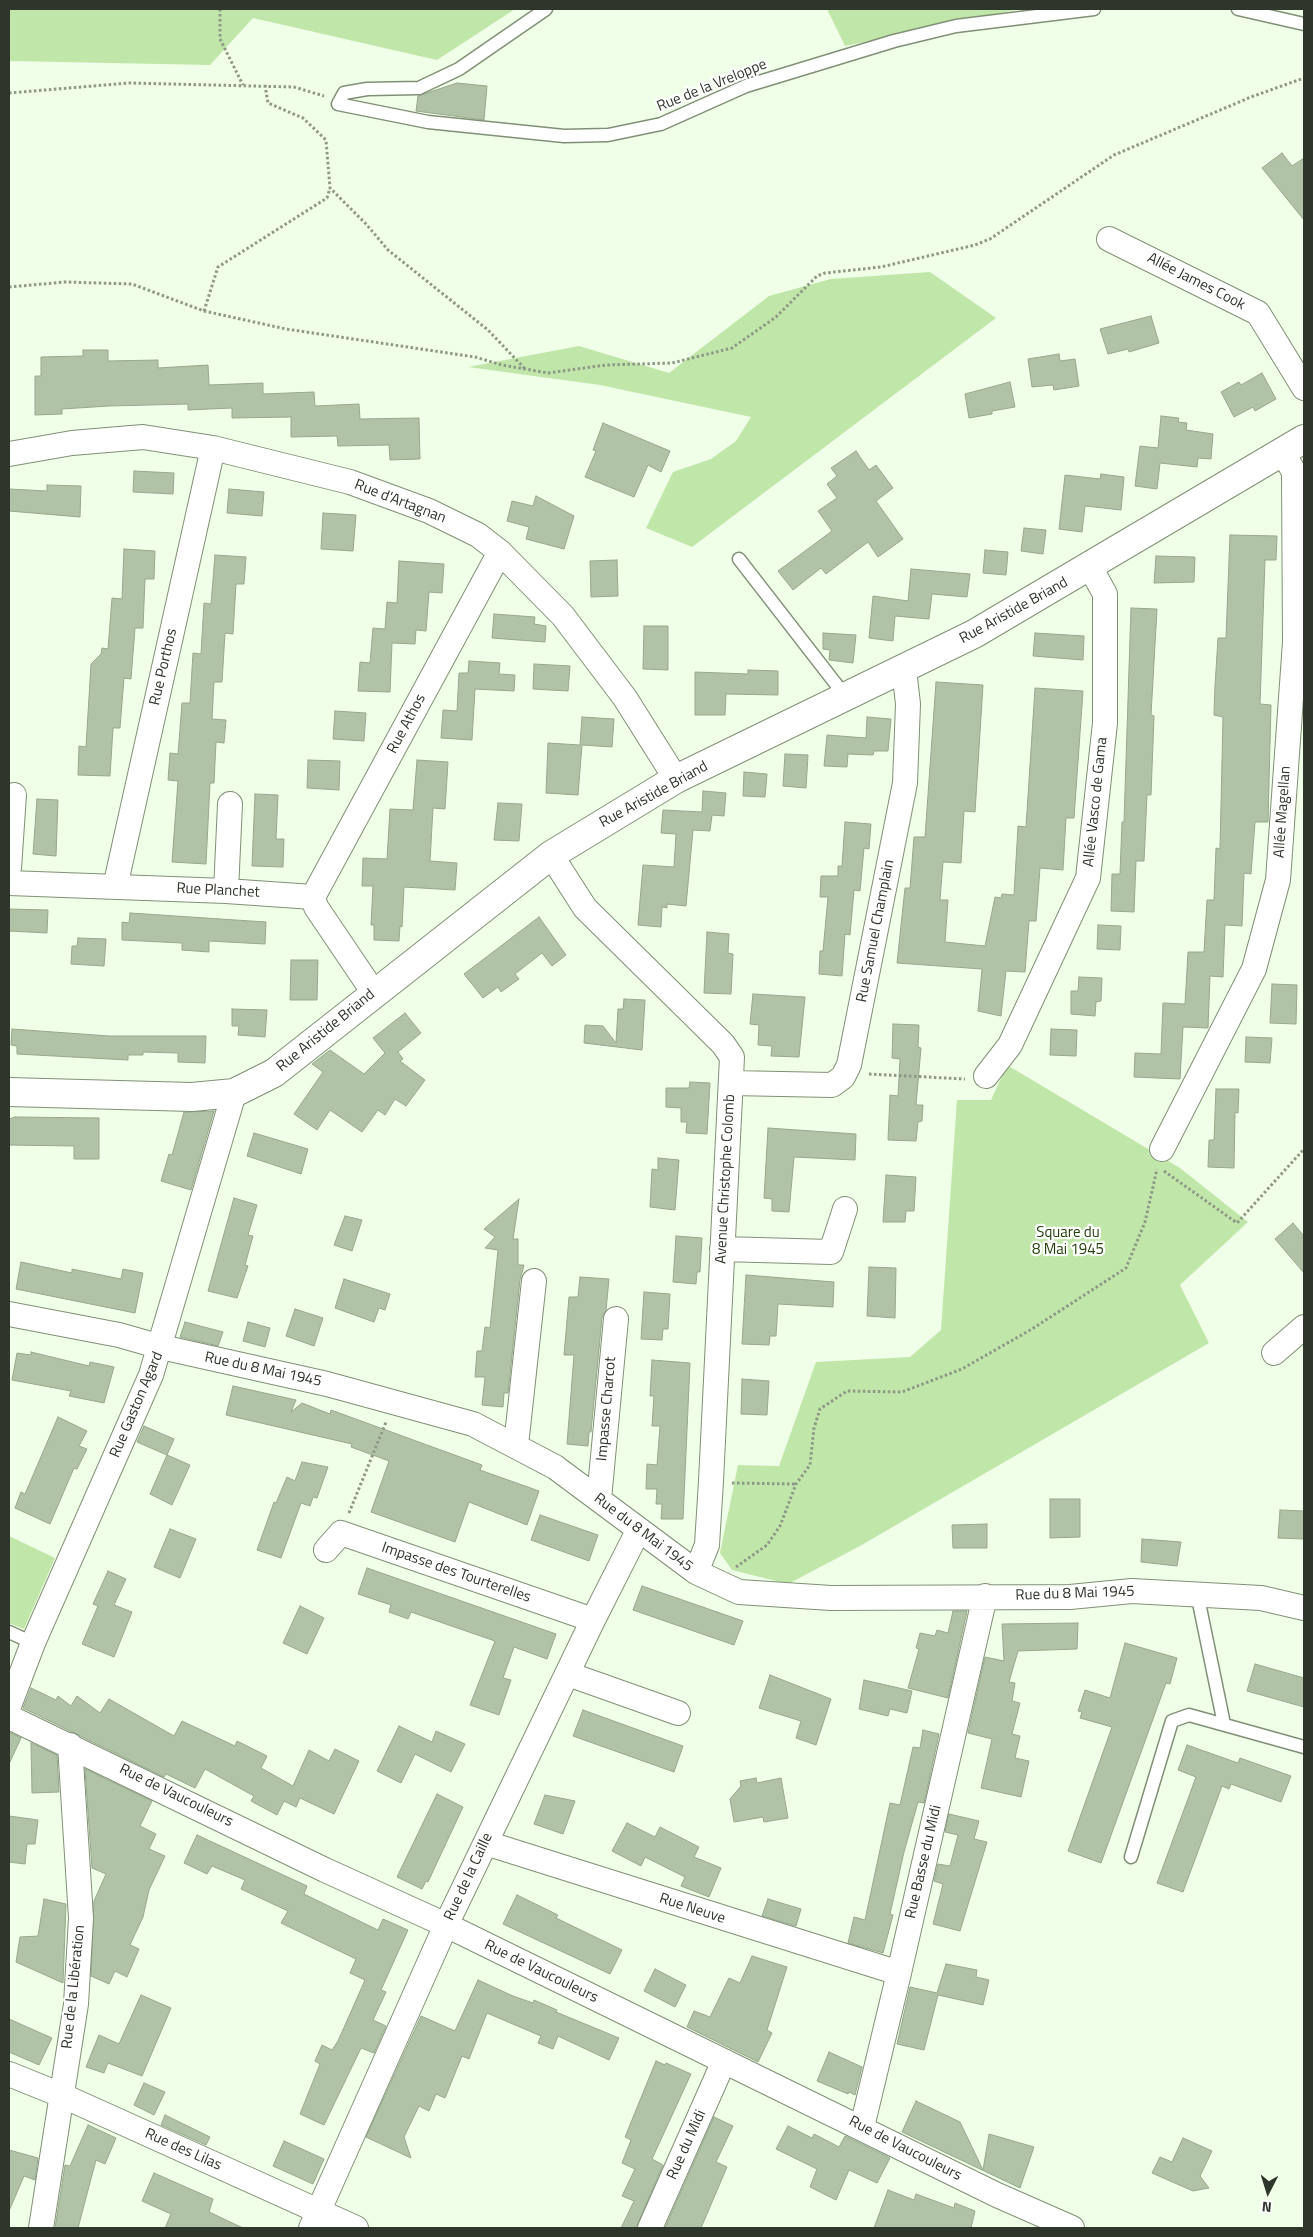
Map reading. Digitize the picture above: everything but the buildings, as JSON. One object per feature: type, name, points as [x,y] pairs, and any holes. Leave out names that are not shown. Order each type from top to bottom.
[{"type":"street","name":"Allée James Cook","points":[[1109,239],[1258,313],[1304,388]]},
{"type":"street","name":"Rue d'Artagnan","points":[[9,454],[72,443],[143,437],[213,448],[359,485],[429,511],[478,535],[500,552],[563,616],[625,698],[676,779]]},
{"type":"street","name":"Rue Aristide Briand","points":[[9,1092],[192,1097],[234,1093],[274,1073],[551,855],[676,779],[904,670],[974,634],[1090,568],[1294,446]]},
{"type":"street","name":"Allée Magellan","points":[[1162,1149],[1254,969],[1278,880],[1295,642],[1294,446]]},
{"type":"street","name":"Rue Porthos","points":[[115,887],[213,448]]},
{"type":"street","name":"Rue Athos","points":[[313,897],[500,552]]},
{"type":"street","name":"Allée Vasco de Gama","points":[[986,1076],[1010,1045],[1088,878],[1105,723],[1105,594],[1090,568]]},
{"type":"street","name":"Rue Samuel Champlain","points":[[842,1077],[849,1064],[905,783],[908,704],[904,670]]},
{"type":"street","points":[[9,868],[14,795]]},
{"type":"street","points":[[226,891],[230,804]]},
{"type":"street","name":"Avenue Christophe Colomb","points":[[551,855],[585,908],[723,1044],[732,1057],[707,1536],[706,1545],[696,1572]]},
{"type":"street","name":"Rue Planchet","points":[[9,883],[226,891],[313,897]]},
{"type":"street","points":[[313,897],[316,906],[374,993]]},
{"type":"street","points":[[731,1082],[832,1085],[842,1077]]},
{"type":"street","name":"Rue Gaston Agard","points":[[9,1706],[33,1643],[152,1375],[234,1093]]},
{"type":"street","points":[[722,1249],[831,1252],[845,1209]]},
{"type":"street","points":[[516,1445],[534,1281]]},
{"type":"street","name":"Rue du 8 Mai 1945","points":[[9,1314],[119,1335],[161,1347],[327,1384],[472,1424],[556,1467],[696,1572],[738,1592],[831,1598],[1070,1597],[1132,1590],[1261,1598],[1304,1608]]},
{"type":"street","name":"Impasse Charcot","points":[[599,1500],[616,1319]]},
{"type":"street","points":[[1274,1353],[1304,1327]]},
{"type":"street","name":"Rue de la Caille","points":[[315,2220],[446,1926],[638,1530]]},
{"type":"street","name":"Impasse des Tourterelles","points":[[334,1541],[593,1620]]},
{"type":"street","name":"Rue Basse du Midi","points":[[862,2127],[899,1974],[985,1596]]},
{"type":"street","points":[[568,1674],[678,1713]]},
{"type":"street","name":"Rue de Vaucouleurs","points":[[9,1717],[862,2127],[997,2195],[1072,2228]]},
{"type":"street","name":"Rue de la Libération","points":[[41,2228],[76,2004],[81,1918],[70,1745]]},
{"type":"street","name":"Rue Neuve","points":[[486,1843],[899,1974]]},
{"type":"street","name":"Rue du Midi","points":[[650,2228],[724,2061]]},
{"type":"street","name":"Rue des Lilas","points":[[9,2074],[61,2095],[315,2220],[356,2228]]},
{"type":"lane","points":[[338,104],[344,93],[367,89],[419,88],[460,69],[546,9]]},
{"type":"lane","name":"Rue de la Vreloppe","points":[[338,104],[428,122],[564,136],[608,135],[661,124],[746,86],[894,41],[956,26],[1094,9]]},
{"type":"lane","points":[[1238,9],[1304,24]]},
{"type":"lane","points":[[738,559],[846,697]]},
{"type":"lane","points":[[1197,1593],[1224,1724]]},
{"type":"lane","points":[[9,1632],[33,1643]]},
{"type":"lane","points":[[1131,1857],[1172,1721],[1188,1714],[1304,1747]]},
{"type":"path","points":[[220,9],[220,39],[243,85]]},
{"type":"path","points":[[9,287],[65,282],[132,284],[204,311],[286,329],[475,357],[527,370],[548,373],[606,365],[672,363],[732,348],[776,317],[816,276],[824,272],[881,267],[975,245],[990,239],[1114,155],[1251,97],[1304,78]]},
{"type":"path","points":[[9,93],[129,82],[265,85],[294,87],[322,95],[338,104]]},
{"type":"path","points":[[204,311],[218,268],[327,198],[330,188],[326,140],[303,118],[268,104],[265,85]]},
{"type":"path","points":[[330,188],[366,224],[388,250],[488,330],[527,370]]},
{"type":"path","points":[[842,1077],[855,1073],[958,1080],[986,1076]]},
{"type":"path","points":[[732,1570],[767,1545],[780,1526],[796,1484],[810,1465],[814,1428],[820,1409],[847,1391],[902,1392],[962,1370],[1032,1329],[1126,1268],[1145,1222],[1158,1166],[1237,1223],[1304,1149]]},
{"type":"path","points":[[334,1541],[394,1404]]},
{"type":"path","points":[[745,1484],[796,1484]]},
{"type":"green space","points":[[9,9],[515,9],[437,60],[253,18],[210,65],[9,61]]},
{"type":"green space","points":[[827,9],[1019,9],[845,46]]},
{"type":"green space","points":[[930,272],[996,318],[692,547],[646,528],[673,472],[711,459],[736,441],[751,417],[600,385],[468,367],[579,346],[669,373],[769,296],[831,279]]},
{"type":"green space","name":"Square du 8 Mai 1945","points":[[1007,1065],[1180,1168],[1248,1222],[1180,1285],[1209,1343],[860,1546],[788,1584],[732,1570],[720,1553],[738,1465],[779,1466],[816,1362],[910,1357],[941,1330],[957,1100],[991,1100]]},
{"type":"green space","points":[[9,1536],[55,1558],[24,1629],[9,1623]]}]
